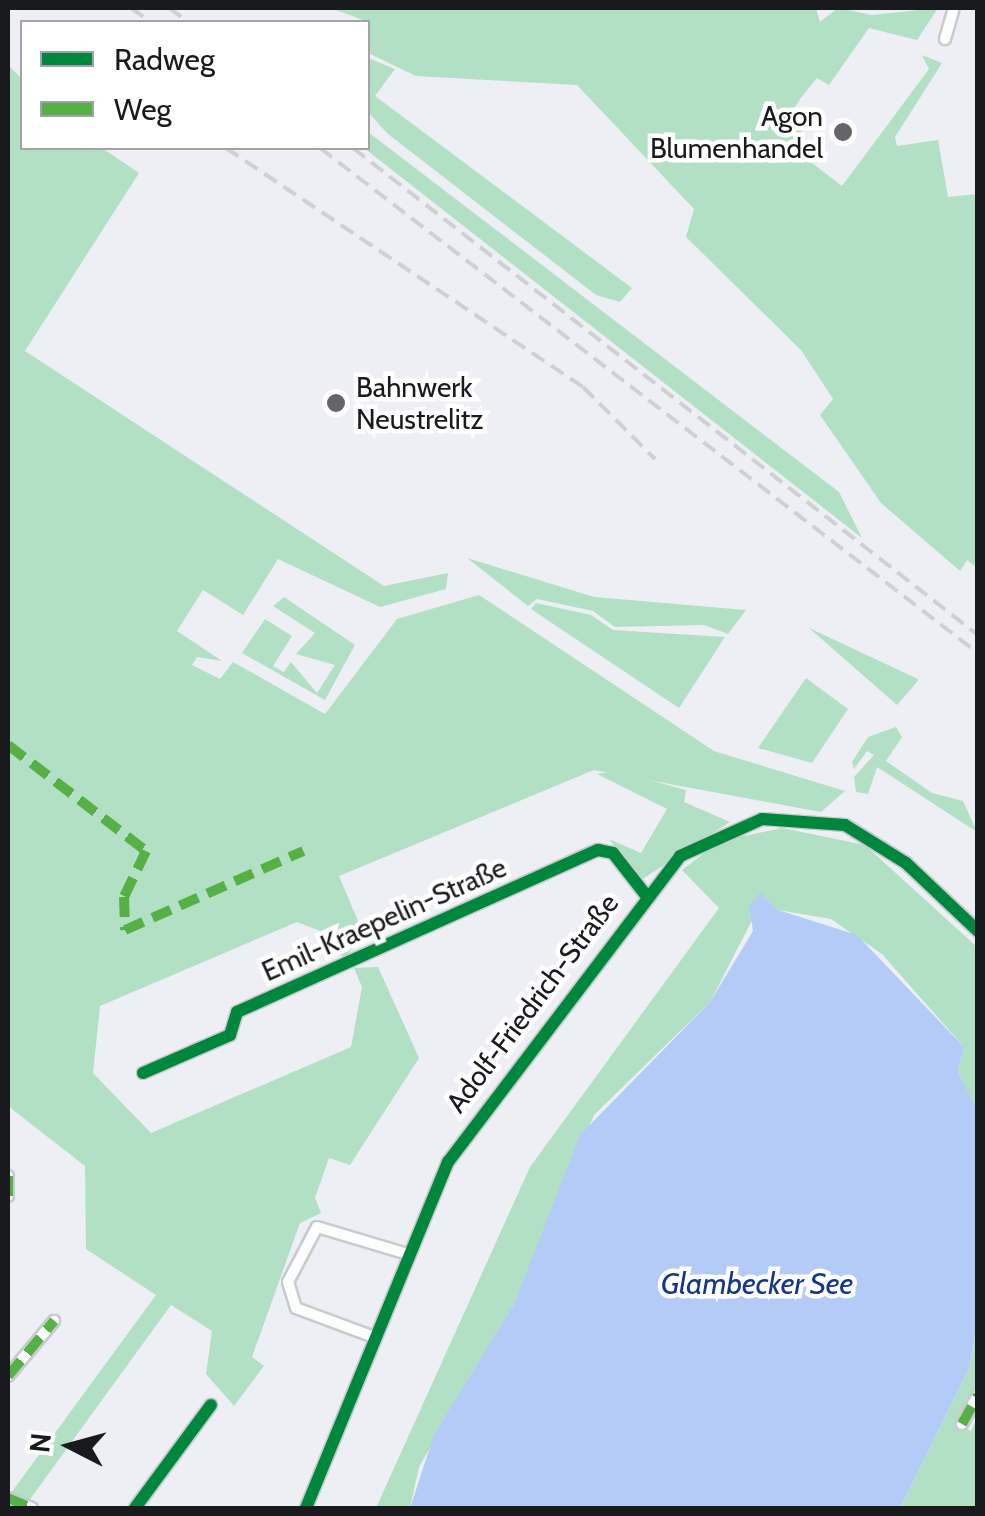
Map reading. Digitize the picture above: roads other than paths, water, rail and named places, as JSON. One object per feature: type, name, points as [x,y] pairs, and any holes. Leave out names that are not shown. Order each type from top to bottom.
[{"type":"street","points":[[946,39],[954,8]]},
{"type":"street","name":"Adolf-Friedrich-Straße","points":[[306,1508],[404,1254],[472,1123],[645,894],[722,830],[812,820],[874,839],[978,931]]},
{"type":"street","name":"Emil-Kraepelin-Straße","points":[[142,1073],[230,1035],[237,1012],[598,850],[613,852],[645,894]]},
{"type":"street","points":[[8,1176],[8,1196]]},
{"type":"street","points":[[374,1337],[293,1305],[287,1286],[298,1254],[322,1226],[404,1254]]},
{"type":"street","points":[[8,1376],[54,1322]]},
{"type":"street","points":[[962,1424],[978,1395]]},
{"type":"street","points":[[135,1508],[211,1405]]},
{"type":"street","points":[[8,1498],[32,1508]]},
{"type":"water","name":"Glambecker See","points":[[760,893],[778,910],[857,935],[964,1047],[958,1072],[978,1112],[977,1325],[969,1369],[900,1508],[410,1508],[434,1435],[515,1302],[580,1135],[710,1002],[753,931],[749,906]]},
{"type":"railway","points":[[131,8],[148,20]]},
{"type":"railway","points":[[169,8],[186,20]]},
{"type":"railway","points":[[229,150],[583,387],[655,459]]},
{"type":"railway","points":[[323,150],[978,653]]},
{"type":"railway","points":[[356,150],[978,635]]},
{"type":"place","name":"Agon Blumenhandel","points":[[843,132]]},
{"type":"place","name":"Bahnwerk Neustrelitz","points":[[336,403]]}]
